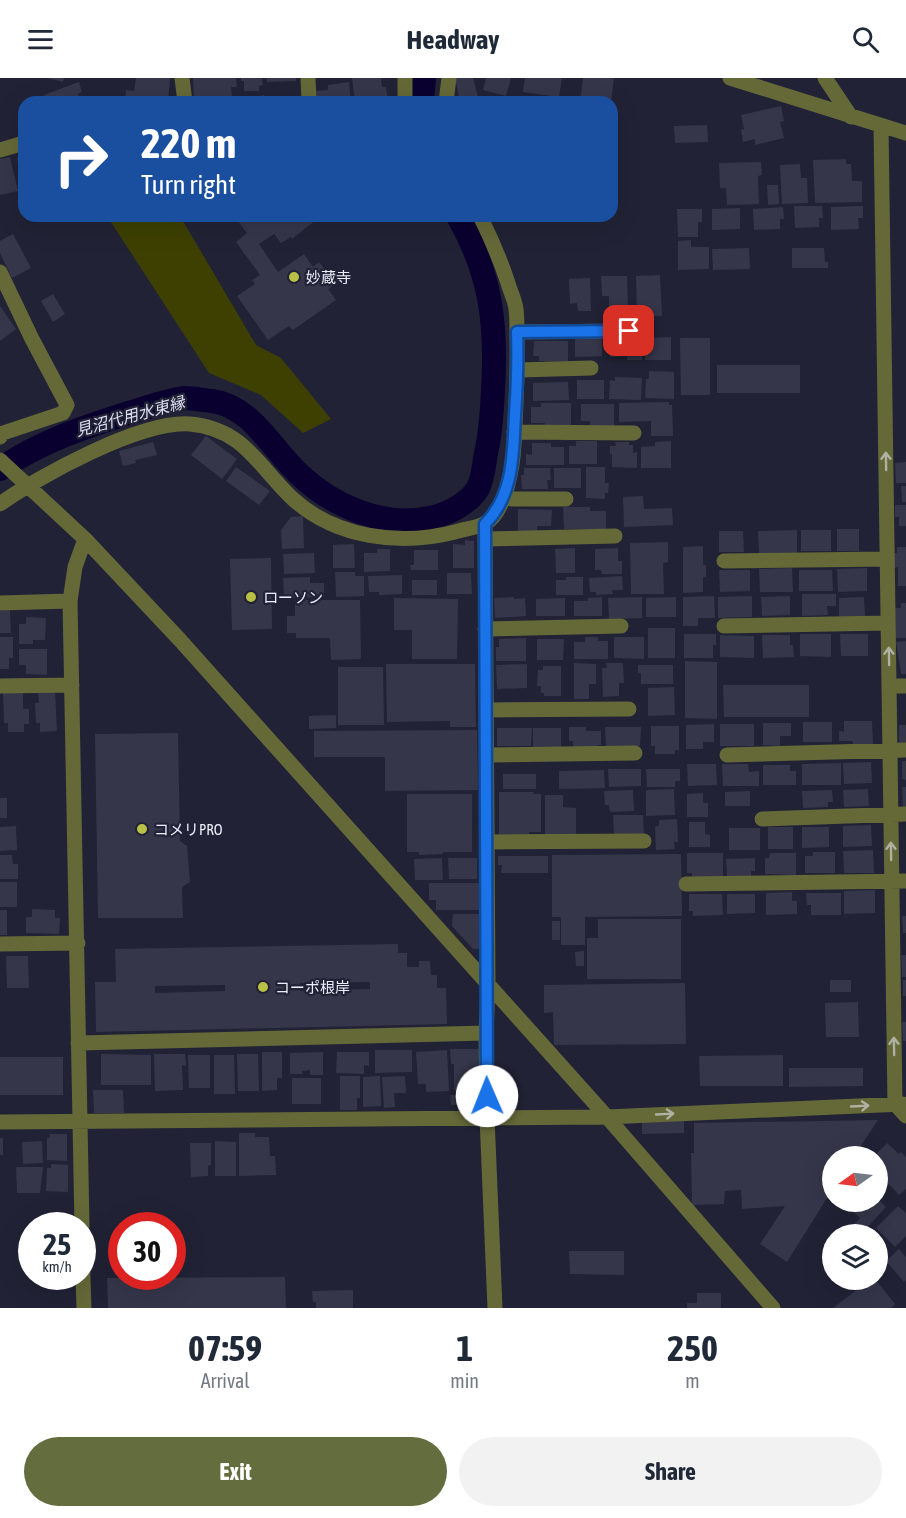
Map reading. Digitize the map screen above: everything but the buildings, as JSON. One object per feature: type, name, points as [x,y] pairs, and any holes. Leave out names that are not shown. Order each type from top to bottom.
[{"type":"street","points":[[182,78],[184,96]]},
{"type":"street","points":[[308,78],[309,96]]},
{"type":"street","points":[[405,78],[405,96]]},
{"type":"street","points":[[447,96],[449,78]]},
{"type":"street","points":[[730,78],[906,133]]},
{"type":"street","points":[[825,78],[851,117]]},
{"type":"street","points":[[882,126],[890,751],[898,814],[900,1104],[906,1116]]},
{"type":"street","points":[[0,150],[18,145]]},
{"type":"street","points":[[0,504],[90,453],[136,434],[166,425],[187,424],[211,427],[247,447],[293,499],[318,517],[365,535],[414,539],[485,524],[494,515],[504,495],[513,463],[518,370],[516,308],[495,245],[483,222]]},
{"type":"street","points":[[0,272],[67,405],[63,413],[0,436]]},
{"type":"street","points":[[517,332],[629,331]]},
{"type":"street","points":[[518,370],[591,368]]},
{"type":"street","points":[[514,432],[634,433]]},
{"type":"street","points":[[0,460],[86,539],[180,640],[607,1117],[773,1308]]},
{"type":"street","points":[[504,495],[512,499],[566,499]]},
{"type":"street","points":[[485,524],[487,1117],[495,1308]]},
{"type":"street","points":[[486,539],[615,536]]},
{"type":"street","points":[[82,1212],[70,601],[75,567],[86,539]]},
{"type":"street","points":[[724,561],[888,559]]},
{"type":"street","points":[[0,603],[70,601]]},
{"type":"street","points":[[724,626],[888,623]]},
{"type":"street","points":[[485,629],[621,626]]},
{"type":"street","points":[[0,686],[72,685]]},
{"type":"street","points":[[889,686],[906,686]]},
{"type":"street","points":[[486,710],[629,709]]},
{"type":"street","points":[[727,755],[906,750]]},
{"type":"street","points":[[486,755],[635,753]]},
{"type":"street","points":[[762,819],[898,814]]},
{"type":"street","points":[[487,842],[644,841]]},
{"type":"street","points":[[686,884],[899,881]]},
{"type":"street","points":[[0,944],[78,943]]},
{"type":"street","points":[[78,1043],[486,1033]]},
{"type":"street","points":[[0,1122],[607,1117],[900,1104]]},
{"type":"street","points":[[83,1290],[84,1308]]},
{"type":"shaded area","points":[[111,222],[184,222],[256,345],[281,358],[331,419],[303,433],[261,395],[209,373]]},
{"type":"waterway","name":"見沼代用水東縁","points":[[422,96],[424,78]]},
{"type":"waterway","name":"見沼代用水東縁","points":[[0,469],[32,450],[80,429],[165,402],[191,398],[212,401],[239,411],[261,431],[300,475],[343,505],[360,512],[394,520],[436,517],[456,508],[474,494],[481,480],[490,430],[494,366],[492,321],[485,279],[461,222]]},
{"type":"place","name":"妙蔵寺","points":[[294,277]]},
{"type":"place","name":"ローソン","points":[[251,597]]},
{"type":"place","name":"コメリPRO","points":[[142,829]]},
{"type":"place","name":"コーポ根岸","points":[[263,987]]},
{"type":"route","points":[[487,1096],[485,524],[494,515],[502,500],[513,463],[518,364],[517,332],[629,331]]}]
